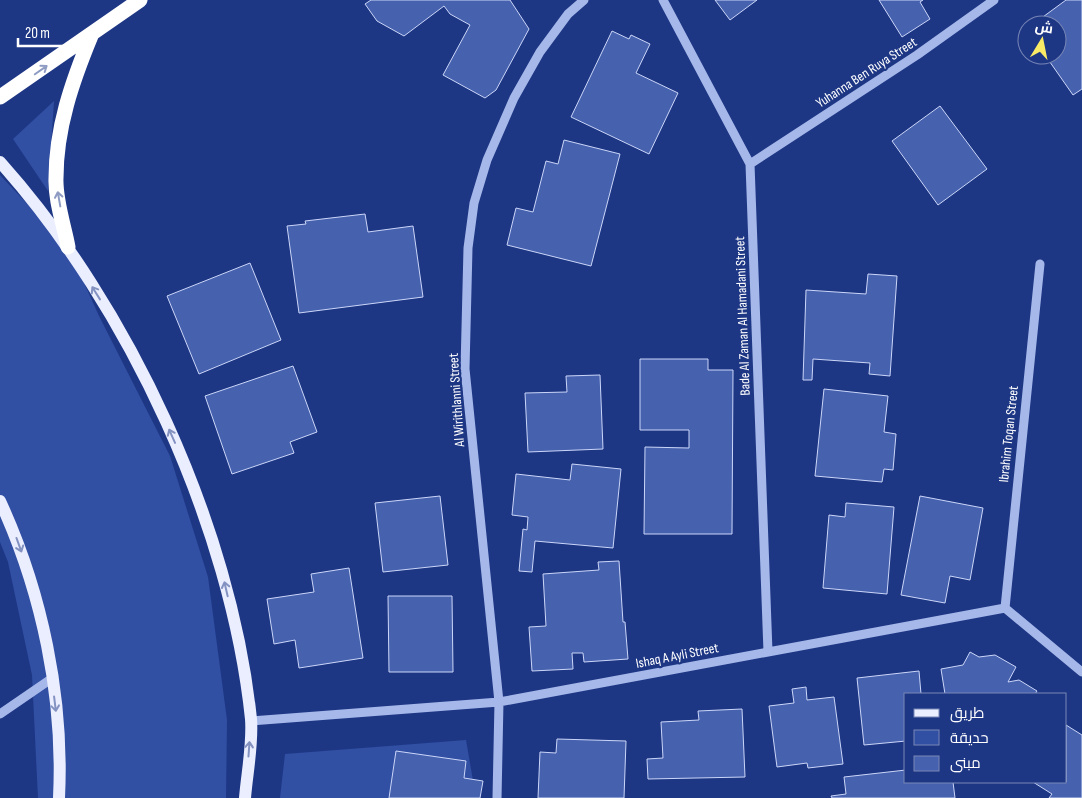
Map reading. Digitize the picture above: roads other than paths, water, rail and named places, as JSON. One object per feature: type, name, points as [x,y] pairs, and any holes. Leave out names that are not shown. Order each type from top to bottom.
[{"type":"highway","points":[[0,97],[91,36],[140,0]]},
{"type":"highway","points":[[68,247],[55,180],[60,132],[72,83],[91,36]]},
{"type":"main road","points":[[0,162],[68,247],[129,346],[186,468],[224,580],[240,649],[251,721],[246,798]]},
{"type":"main road","points":[[0,501],[27,566],[45,634],[59,734],[59,798]]},
{"type":"street","name":"Al Wirithlanni Street","points":[[497,798],[499,702],[465,368],[468,248],[474,203],[487,160],[514,98],[540,52],[568,14],[584,0]]},
{"type":"street","name":"Bade Al Zaman Al Hamadani Street","points":[[663,0],[750,164],[768,652]]},
{"type":"street","name":"Yuhanna Ben Ruya Street","points":[[750,164],[917,55],[994,0]]},
{"type":"street","name":"Ibrahim Toqan Street","points":[[1005,608],[1040,264]]},
{"type":"street","name":"Ishaq A Ayli Street","points":[[251,721],[499,702],[1005,608]]},
{"type":"street","points":[[1005,608],[1082,672]]},
{"type":"street","points":[[0,714],[52,679]]}]
